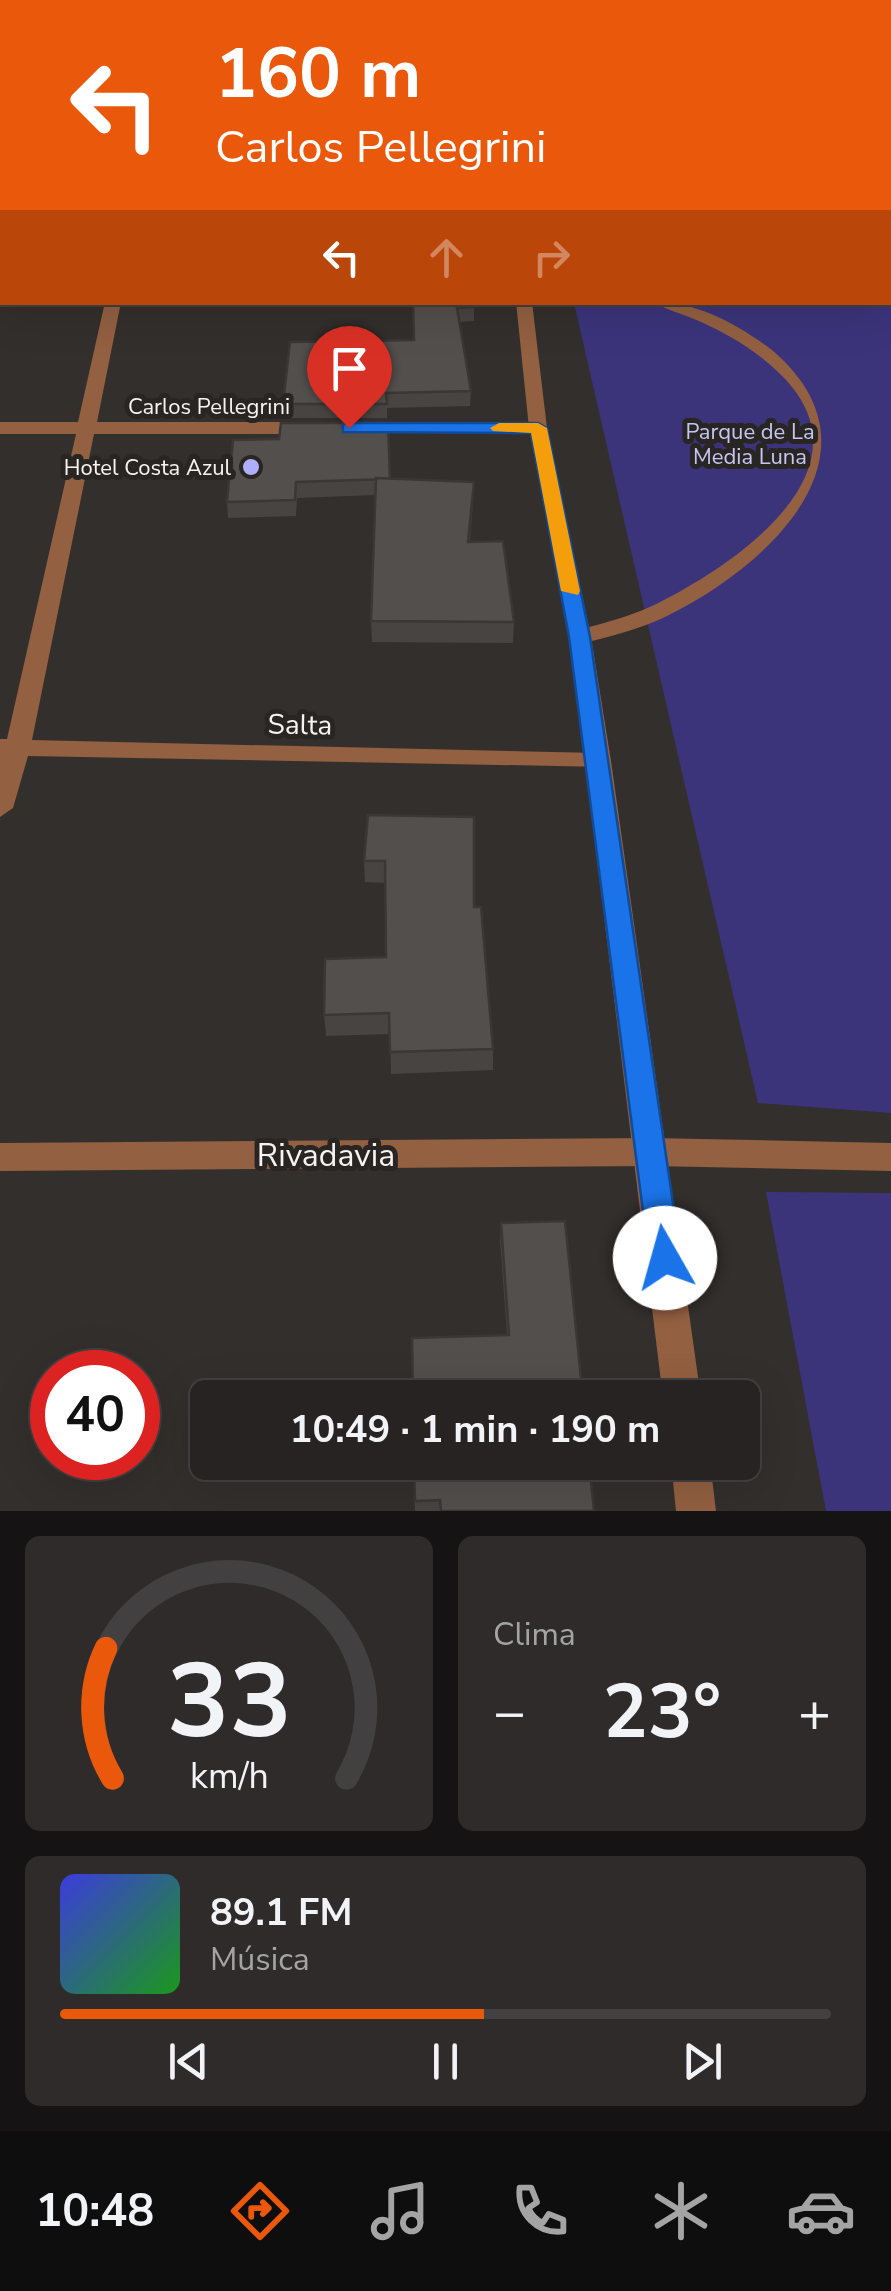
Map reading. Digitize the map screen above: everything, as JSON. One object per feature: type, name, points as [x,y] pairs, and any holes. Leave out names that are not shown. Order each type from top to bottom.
[{"type":"street","points":[[0,808],[9,747],[113,305]]},
{"type":"street","points":[[524,305],[538,428],[580,637],[598,760],[680,1380]]},
{"type":"street","points":[[580,637],[654,613],[710,585],[781,531],[822,479],[828,446],[820,407],[796,378],[768,353],[722,326],[670,305]]},
{"type":"street","name":"Carlos Pellegrini","points":[[0,428],[538,428]]},
{"type":"street","name":"Salta","points":[[9,747],[598,760]]},
{"type":"street","name":"Rivadavia","points":[[0,1157],[652,1152],[891,1157]]},
{"type":"street","points":[[692,1480],[696,1511]]},
{"type":"green space","name":"Parque de La Media Luna","points":[[574,305],[891,305],[891,1113],[758,1103]]},
{"type":"green space","points":[[766,1192],[891,1193],[891,1511],[826,1511]]},
{"type":"building","points":[[413,305],[474,305],[457,308],[471,391],[386,393],[387,404],[283,404],[290,342],[414,340]]},
{"type":"building","points":[[281,423],[388,423],[390,479],[296,482],[295,500],[227,502],[233,440],[279,439]]},
{"type":"building","points":[[376,478],[474,482],[468,542],[503,541],[514,622],[371,621]]},
{"type":"building","points":[[368,815],[474,817],[474,907],[481,907],[493,1049],[390,1052],[389,1013],[324,1015],[325,959],[386,957],[385,861],[364,861]]},
{"type":"building","points":[[565,1221],[581,1380],[413,1380],[412,1338],[509,1335],[501,1223]]},
{"type":"building","points":[[414,1480],[591,1480],[594,1511],[441,1511],[440,1500],[415,1501]]},
{"type":"slow traffic","points":[[499,428],[538,428],[571,591]]},
{"type":"place","name":"Hotel Costa Azul","points":[[251,467]]},
{"type":"route","points":[[349,428],[538,428],[580,637],[665,1258]]}]
